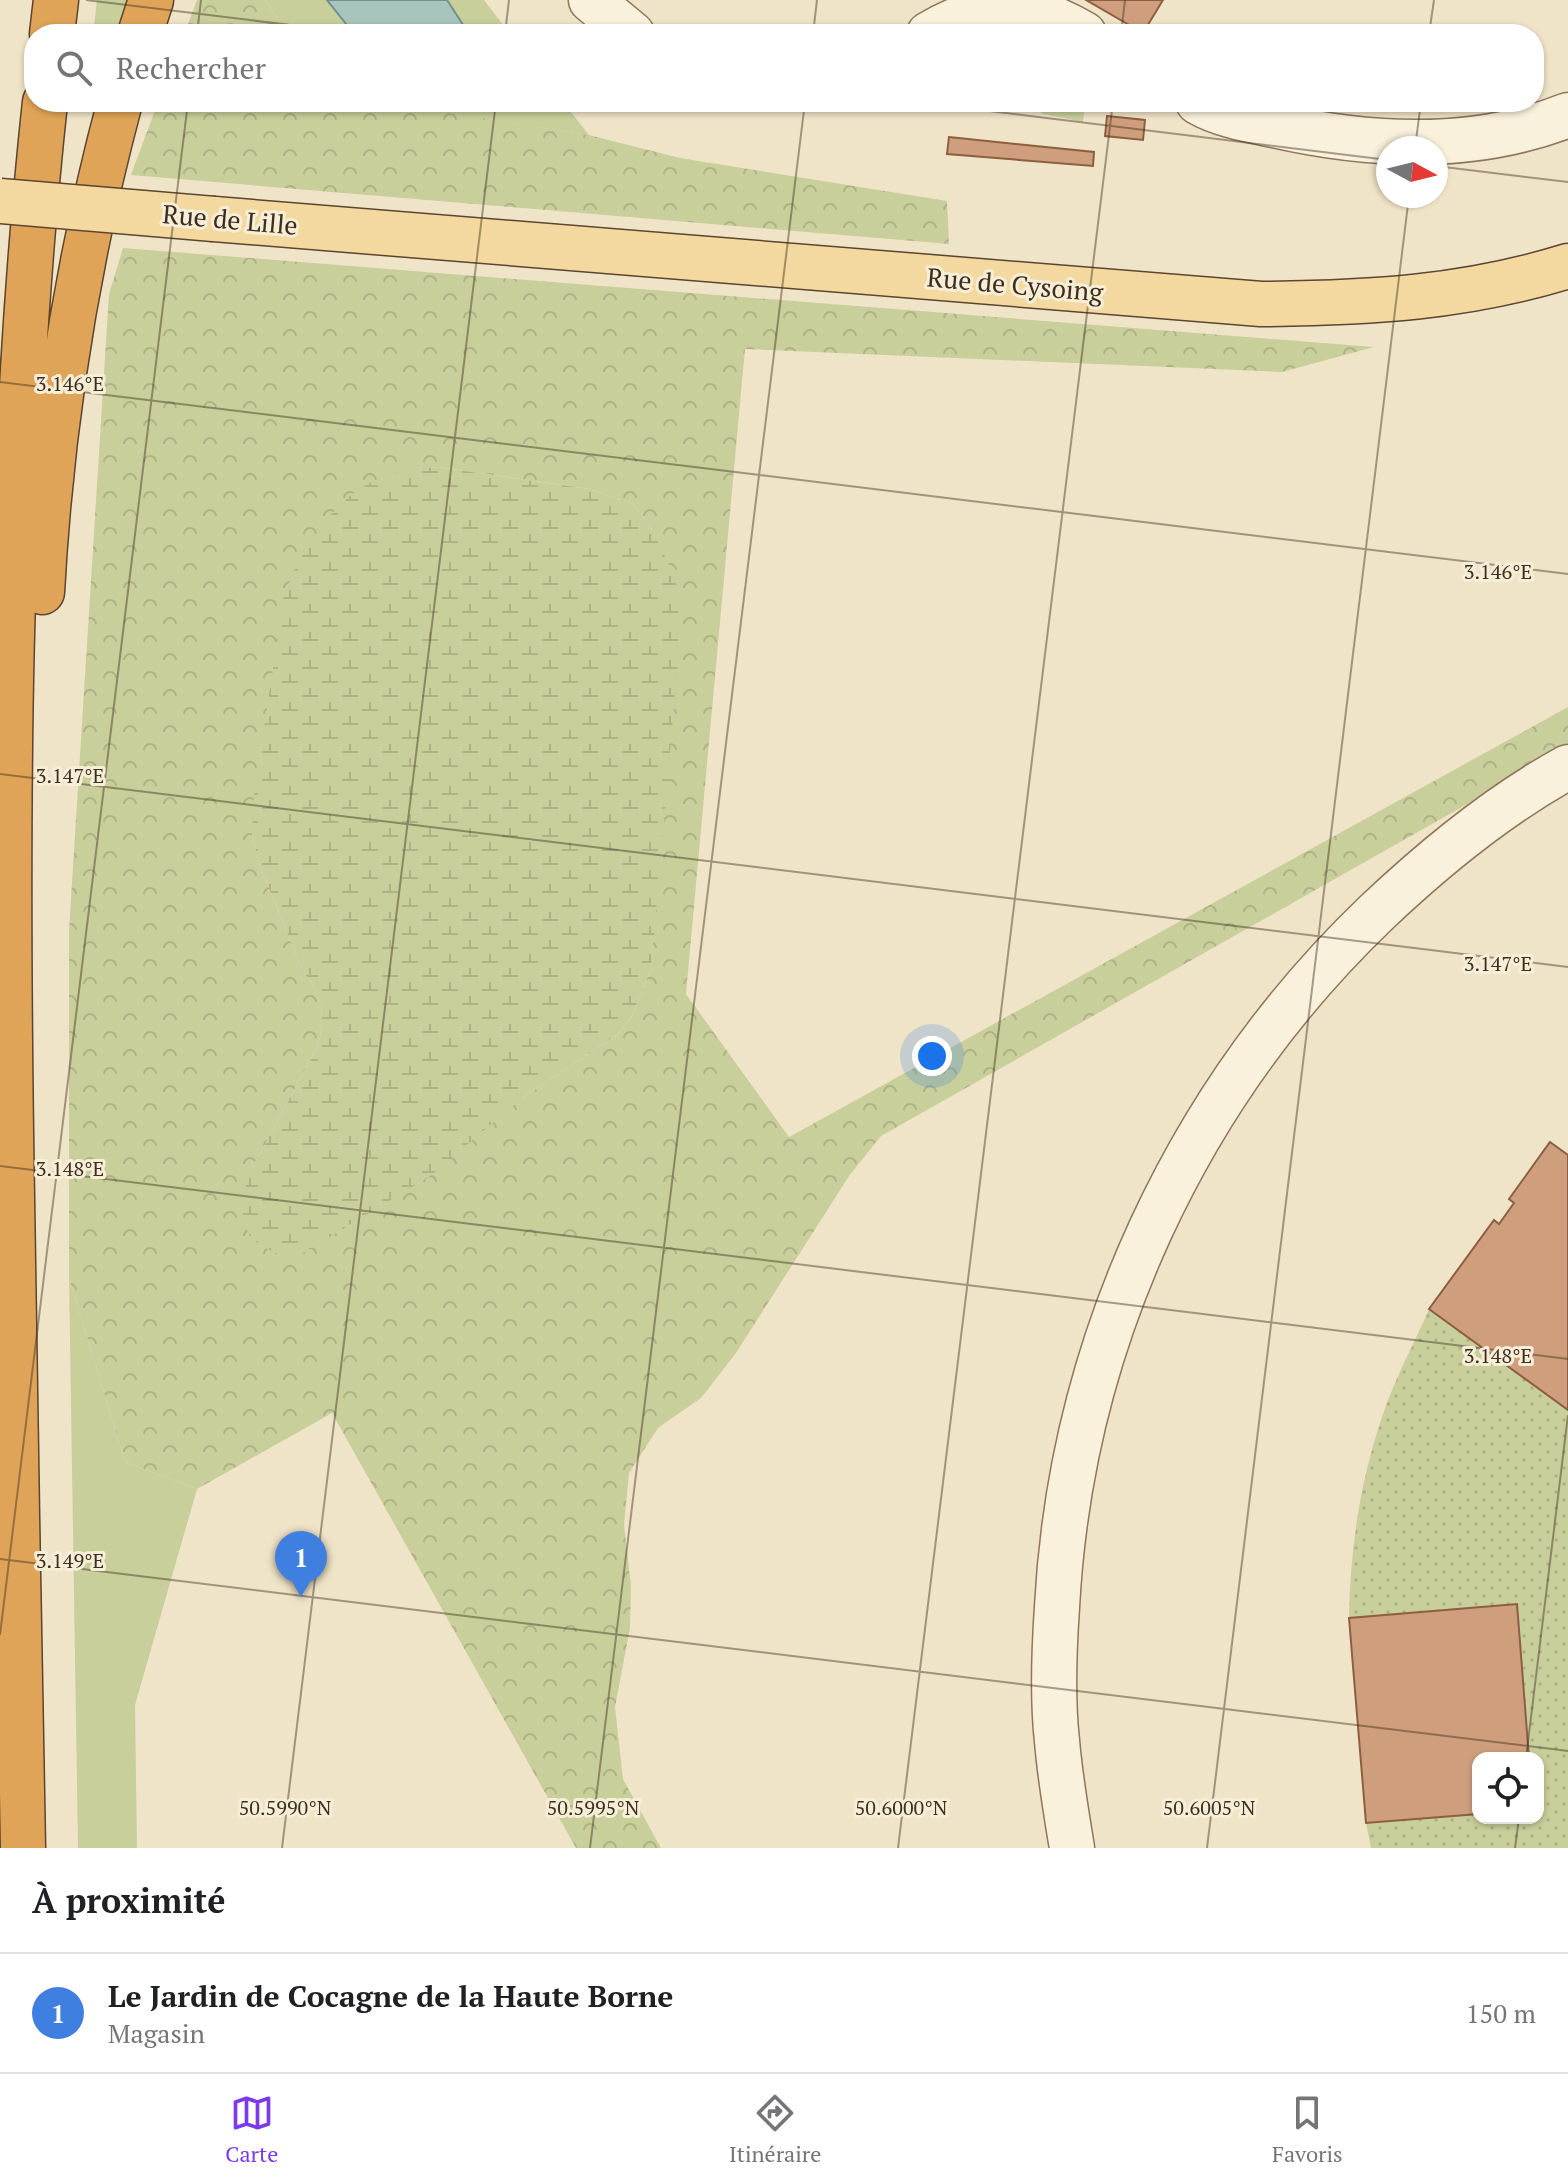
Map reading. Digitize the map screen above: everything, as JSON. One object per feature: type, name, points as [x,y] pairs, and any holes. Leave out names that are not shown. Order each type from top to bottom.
[{"type":"highway","points":[[53,24],[56,0]]},
{"type":"highway","points":[[143,24],[151,0]]},
{"type":"highway","points":[[23,1848],[9,849],[14,562],[29,287],[44,112]]},
{"type":"highway","points":[[11,1134],[47,521],[77,296],[103,166],[117,112]]},
{"type":"main road","name":"Rue de Lille","points":[[0,201],[459,239]]},
{"type":"main road","name":"Rue de Cysoing","points":[[459,239],[1261,304],[1372,302],[1442,296],[1507,283],[1568,266]]},
{"type":"street","points":[[591,0],[620,24]]},
{"type":"street","points":[[949,24],[972,13],[999,7],[1027,10],[1067,24]]},
{"type":"street","points":[[1227,112],[1296,130],[1360,140],[1425,143],[1482,140],[1538,127],[1568,115]]},
{"type":"street","points":[[1072,1848],[1060,1779],[1055,1709],[1054,1647],[1061,1547],[1074,1466],[1093,1384],[1134,1263],[1210,1117],[1265,1036],[1297,996],[1406,884],[1503,806],[1568,767]]},
{"type":"green space","points":[[97,0],[130,0],[122,24],[94,24]]},
{"type":"green space","points":[[197,0],[265,0],[281,24],[188,24]]},
{"type":"green space","points":[[265,0],[484,0],[502,24],[281,24]]},
{"type":"green space","points":[[154,112],[441,112],[589,135],[680,158],[947,201],[949,244],[131,175]]},
{"type":"green space","points":[[433,112],[571,112],[589,135]]},
{"type":"green space","points":[[1040,112],[1084,112],[1083,122]]},
{"type":"green space","points":[[123,248],[1374,347],[1282,372],[745,349],[686,994],[789,1137],[1568,707],[1568,747],[881,1136],[849,1176],[736,1353],[701,1398],[658,1428],[629,1473],[624,1525],[631,1586],[630,1628],[615,1707],[623,1779],[661,1848],[576,1848],[332,1413],[197,1489],[125,1462],[69,1278],[69,930],[109,294]],"holes":[[[438,467],[589,489],[633,504],[653,531],[680,593],[651,969],[632,1016],[618,1034],[522,1098],[252,1168],[317,1048],[322,1027],[319,999],[303,972],[260,866],[252,835],[330,517],[356,494],[379,481]]]},
{"type":"green space","points":[[438,467],[589,489],[633,504],[653,531],[669,565],[680,593],[682,616],[651,969],[632,1016],[618,1034],[522,1098],[430,1176],[303,1253],[275,1253],[249,1235],[243,1219],[242,1197],[252,1168],[317,1048],[322,1027],[319,999],[303,972],[260,866],[252,835],[254,795],[284,595],[311,540],[353,494],[388,475]]},
{"type":"green space","points":[[69,1278],[125,1462],[197,1489],[135,1705],[137,1848],[78,1848]]},
{"type":"green space","points":[[1429,1309],[1568,1408],[1568,1848],[1371,1848],[1366,1823],[1472,1814],[1472,1824],[1544,1824],[1544,1752],[1529,1752],[1517,1604],[1349,1618],[1351,1567],[1362,1491],[1374,1441],[1398,1376]]},
{"type":"water","points":[[327,0],[447,0],[463,24],[346,24]]},
{"type":"building","points":[[1086,0],[1163,0],[1148,24],[1127,24]]},
{"type":"building","points":[[1107,116],[1145,120],[1143,140],[1105,136]]},
{"type":"building","points":[[949,137],[1094,152],[1093,166],[947,154]]},
{"type":"building","points":[[1550,1142],[1568,1155],[1568,1410],[1429,1309],[1494,1220],[1499,1224],[1514,1203],[1509,1199]]},
{"type":"building","points":[[1517,1604],[1529,1752],[1472,1752],[1472,1814],[1366,1823],[1349,1618]]},
{"type":"place","name":"Le Jardin de Cocagne de la Haute Borne","points":[[301,1597]]}]
